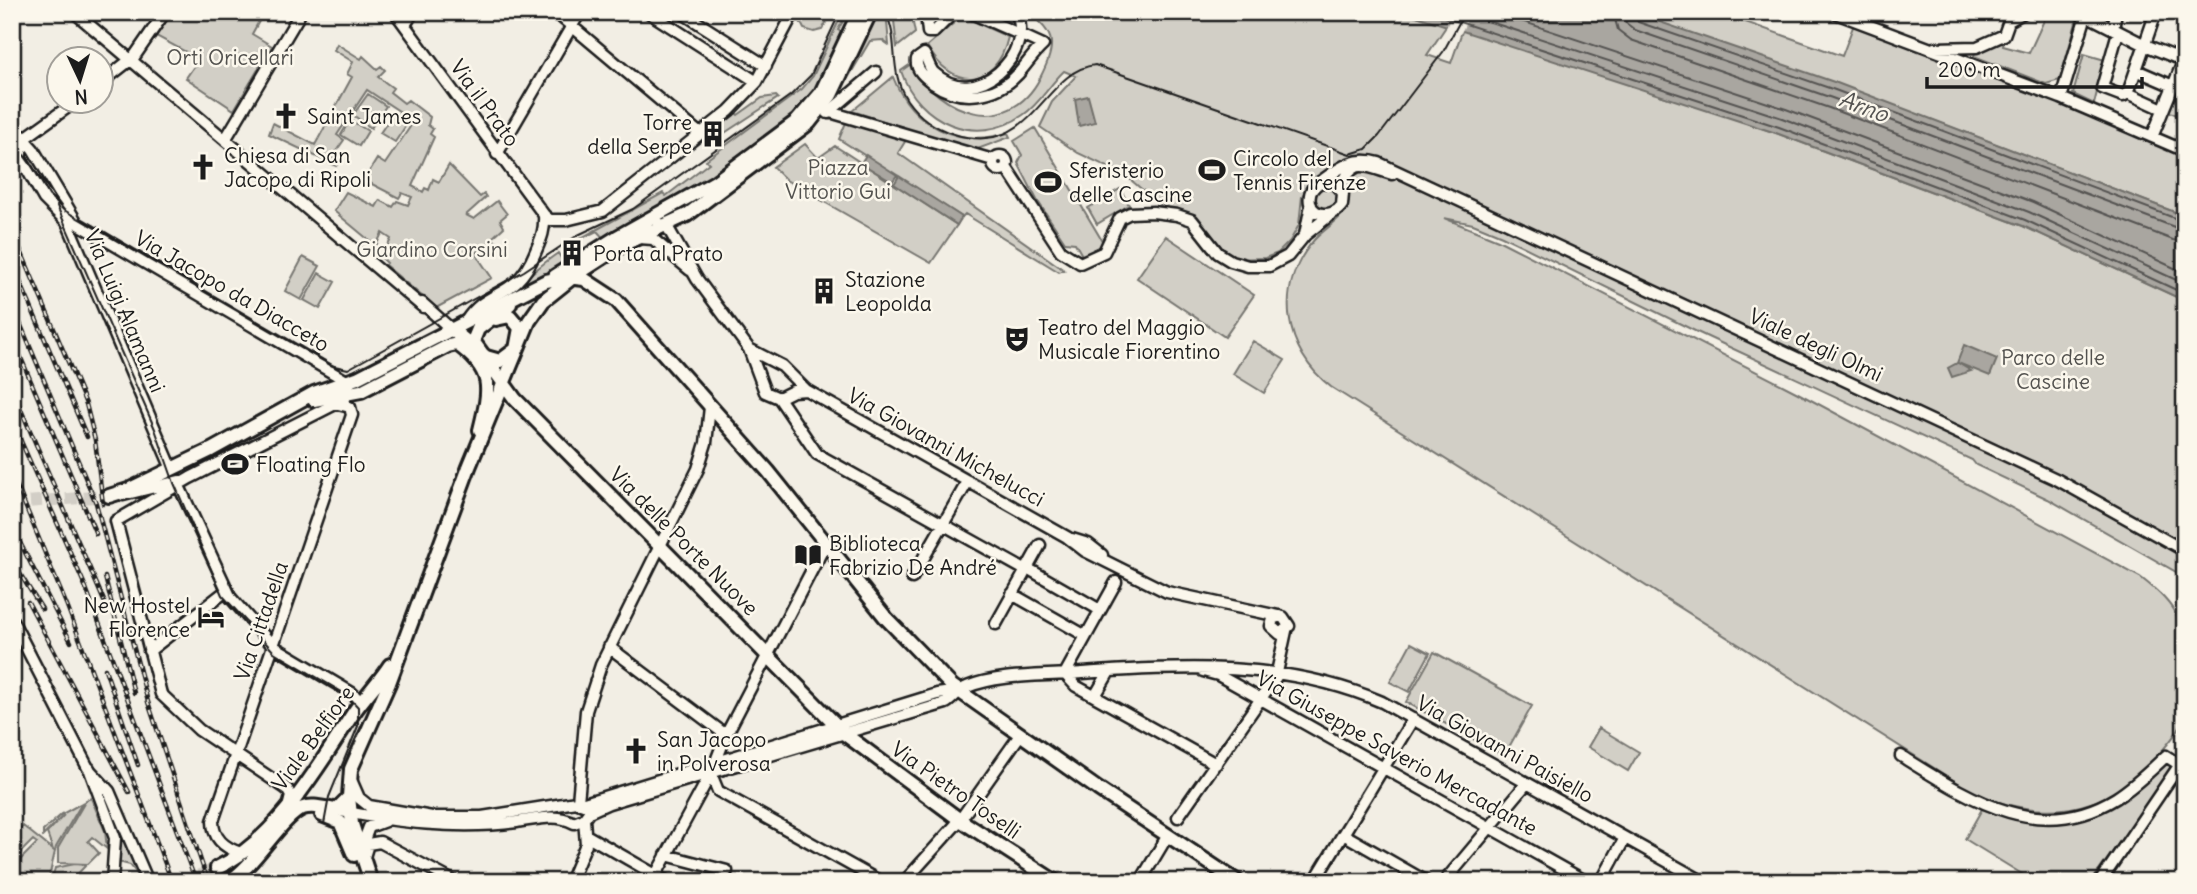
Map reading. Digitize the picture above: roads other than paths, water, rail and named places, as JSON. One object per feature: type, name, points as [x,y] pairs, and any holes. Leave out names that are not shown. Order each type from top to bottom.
[{"type":"main road","points":[[110,496],[211,450],[317,391],[349,382],[626,240],[681,218],[807,118],[864,13]]},
{"type":"main road","points":[[477,349],[473,338],[482,326],[535,286],[573,277],[626,240],[641,224],[724,176],[807,118]]},
{"type":"main road","points":[[596,262],[600,276],[616,300],[768,471],[886,618],[959,691],[1238,882]]},
{"type":"main road","points":[[573,277],[594,284],[616,300]]},
{"type":"main road","name":"Viale Belfiore","points":[[351,813],[351,772],[518,345],[540,305],[573,277]]},
{"type":"main road","points":[[451,329],[488,358],[500,361],[509,357],[518,345],[519,326],[510,316],[502,316],[482,326]]},
{"type":"main road","name":"Viale Belfiore","points":[[374,384],[443,348],[457,344],[486,375],[488,399],[470,467]]},
{"type":"main road","name":"Via delle Porte Nuove","points":[[477,349],[515,399],[842,730]]},
{"type":"main road","points":[[282,412],[321,398],[361,391],[374,384]]},
{"type":"main road","name":"Viale Belfiore","points":[[217,867],[241,853],[287,808],[317,772],[359,706],[400,650]]},
{"type":"main road","name":"Via Pietro Toselli","points":[[842,730],[960,820],[1056,882]]},
{"type":"main road","points":[[349,797],[336,814],[365,882]]},
{"type":"main road","points":[[351,813],[371,882]]},
{"type":"main road","name":"Viale Belfiore","points":[[228,882],[244,870],[279,832],[307,814],[336,814]]},
{"type":"street","points":[[74,12],[451,329]]},
{"type":"street","points":[[116,72],[130,61],[165,12]]},
{"type":"street","points":[[225,140],[301,12]]},
{"type":"street","name":"Via il Prato","points":[[396,12],[544,215]]},
{"type":"street","points":[[405,25],[413,12]]},
{"type":"street","points":[[555,12],[699,133]]},
{"type":"street","points":[[497,154],[580,12]]},
{"type":"street","points":[[648,12],[757,82]]},
{"type":"street","points":[[681,12],[766,66]]},
{"type":"street","points":[[544,215],[550,220],[566,220],[599,212],[747,95],[757,82],[794,12]]},
{"type":"street","points":[[938,12],[927,23],[928,32],[934,32],[954,12]]},
{"type":"street","points":[[977,13],[1019,34],[1043,45],[1017,76],[985,94],[968,95],[942,88],[923,75],[916,64],[919,55],[924,54],[932,71],[941,78],[964,85],[981,83],[1003,71],[1019,34],[1020,22],[1016,12]]},
{"type":"street","points":[[1833,12],[2062,99],[2185,151]]},
{"type":"street","points":[[1930,49],[1977,47],[2004,35],[2009,21],[2024,12]]},
{"type":"street","points":[[2116,12],[2116,31],[2102,88],[2123,96],[2128,93],[2156,12]]},
{"type":"street","points":[[2062,99],[2087,14],[2145,45],[2184,59],[2152,137]]},
{"type":"street","points":[[2136,70],[2173,86]]},
{"type":"street","points":[[807,118],[830,112],[876,72]]},
{"type":"street","points":[[2128,93],[2163,109]]},
{"type":"street","points":[[830,112],[993,160],[999,156],[1005,157],[1006,167],[1061,251],[1076,262],[1089,262],[1101,255],[1108,246],[1118,219],[1125,214],[1142,212],[1177,215],[1192,220],[1218,253],[1248,266],[1278,263],[1305,235],[1342,205],[1341,188],[1330,181],[1321,182],[1310,193],[1311,205],[1305,235]]},
{"type":"street","points":[[24,138],[55,116]]},
{"type":"street","name":"Via Luigi Alamanni","points":[[12,126],[24,138],[73,220],[95,234]]},
{"type":"street","name":"Via Luigi Alamanni","points":[[24,138],[20,156],[44,199],[68,225],[172,469]]},
{"type":"street","name":"Viale degli Olmi","points":[[1321,182],[1344,164],[1366,160],[1425,184],[2058,480],[2185,551]]},
{"type":"street","name":"Viale degli Olmi","points":[[1341,188],[1347,172],[1361,166],[1425,184]]},
{"type":"street","points":[[1311,205],[1318,213],[1330,215]]},
{"type":"street","points":[[466,321],[480,305],[524,276],[541,239],[544,215]]},
{"type":"street","points":[[677,242],[681,218]]},
{"type":"street","points":[[541,239],[566,220]]},
{"type":"street","points":[[641,224],[657,222],[665,226],[677,242],[693,272],[749,349],[765,392],[783,396],[806,390]]},
{"type":"street","name":"Via Jacopo da Diacceto","points":[[95,234],[349,382]]},
{"type":"street","points":[[626,240],[653,239],[693,272]]},
{"type":"street","points":[[749,349],[789,373],[792,383],[783,396]]},
{"type":"street","points":[[760,377],[765,367],[774,363]]},
{"type":"street","name":"Via Giovanni Michelucci","points":[[789,373],[806,390],[1067,537],[1088,553],[1107,560],[1158,589],[1280,616]]},
{"type":"street","points":[[349,382],[362,387],[374,384]]},
{"type":"street","points":[[287,808],[291,800],[289,791],[235,757],[192,725],[163,697],[116,521],[190,478],[361,391]]},
{"type":"street","points":[[783,396],[817,453],[1100,610]]},
{"type":"street","name":"Via Cittadella","points":[[241,853],[224,845],[215,835],[212,825],[352,415],[350,407],[333,403]]},
{"type":"street","points":[[570,882],[585,848],[585,817],[577,803],[586,711],[608,647],[703,456],[710,407]]},
{"type":"street","points":[[208,469],[211,450]]},
{"type":"street","points":[[110,496],[134,494],[190,478]]},
{"type":"street","points":[[912,578],[968,481]]},
{"type":"street","points":[[179,486],[226,591],[273,646],[352,693],[359,700],[359,706]]},
{"type":"street","points":[[654,878],[826,543]]},
{"type":"street","points":[[996,624],[1040,545]]},
{"type":"street","points":[[1065,674],[1116,582]]},
{"type":"street","points":[[149,651],[226,591]]},
{"type":"street","points":[[1012,594],[1086,636]]},
{"type":"street","name":"Via Giovanni Michelucci","points":[[1230,607],[1278,630]]},
{"type":"street","points":[[1178,817],[1279,672],[1283,648],[1273,619],[1280,616],[1287,621],[1278,630]]},
{"type":"street","points":[[12,620],[88,768],[115,838],[112,880]]},
{"type":"street","points":[[608,647],[726,735]]},
{"type":"street","points":[[1078,650],[1081,673]]},
{"type":"street","points":[[1245,690],[1245,676],[1253,668]]},
{"type":"street","name":"Via Giovanni Paisiello","points":[[1185,669],[1253,668],[1351,690],[1413,719],[1704,882]]},
{"type":"street","points":[[351,772],[354,790],[365,804],[423,816],[482,817],[577,803],[712,768],[842,730],[937,694],[959,691],[986,682],[1065,674],[1185,669]]},
{"type":"street","name":"Via Giuseppe Saverio Mercadante","points":[[1185,669],[1213,673],[1587,882]]},
{"type":"street","points":[[1095,696],[1109,672]]},
{"type":"street","points":[[1065,674],[1076,686],[1216,764]]},
{"type":"street","points":[[1314,882],[1413,719]]},
{"type":"street","points":[[904,882],[960,820],[1020,735]]},
{"type":"street","points":[[1901,757],[1966,797],[2027,817],[2069,815],[2091,809],[2114,799],[2141,780],[2166,756],[2182,761],[2100,882]]},
{"type":"street","points":[[88,768],[109,791],[148,882]]},
{"type":"street","points":[[351,813],[466,827],[566,817],[574,823],[608,803],[688,780],[712,768]]},
{"type":"street","points":[[712,768],[718,791]]},
{"type":"street","points":[[688,780],[695,797]]},
{"type":"street","points":[[1444,882],[1527,783]]},
{"type":"street","points":[[695,797],[718,791],[881,882]]},
{"type":"street","points":[[566,817],[566,810],[577,803]]},
{"type":"street","name":"Viale Belfiore","points":[[336,814],[351,813]]},
{"type":"street","points":[[362,857],[363,836],[371,826],[378,821],[403,821]]},
{"type":"street","points":[[1343,834],[1427,882]]},
{"type":"street","points":[[586,835],[654,878],[668,882]]},
{"type":"street","points":[[1140,882],[1168,835]]},
{"type":"street","points":[[1601,882],[1625,838]]},
{"type":"street","points":[[362,857],[368,844],[382,843],[456,882]]},
{"type":"street","points":[[666,855],[727,871]]},
{"type":"water","name":"Arno","points":[[1404,12],[1631,12],[1837,83],[2185,216],[2185,301],[2023,226],[1776,133]]},
{"type":"water","points":[[1088,96],[1095,122],[1079,126],[1075,99]]},
{"type":"water","points":[[866,155],[897,175],[892,182],[861,163]]},
{"type":"water","points":[[899,176],[962,217],[957,225],[894,184]]},
{"type":"water","points":[[1964,345],[1997,359],[1990,376],[1958,363],[1971,371],[1952,377],[1948,368],[1957,363]]},
{"type":"tunnel","points":[[12,503],[109,496]]},
{"type":"tunnel","points":[[182,882],[217,868]]},
{"type":"tram line","points":[[12,139],[64,210],[330,365],[348,369],[524,271],[578,235],[633,209],[791,95],[811,75],[840,12]]},
{"type":"tram line","points":[[885,12],[892,33],[898,78],[907,100],[928,121],[954,134],[981,138],[1002,135],[1020,125],[1062,82],[1077,71],[1095,65],[1350,154],[1366,149],[1379,136],[1443,52],[1465,12]]},
{"type":"tram line","points":[[57,206],[155,429],[174,483],[222,595],[274,652],[347,695],[358,707],[358,726],[329,797],[324,824]]},
{"type":"railway","points":[[12,230],[86,404],[95,440],[103,504]]},
{"type":"railway","points":[[12,263],[87,437]]},
{"type":"railway","points":[[12,304],[96,503],[148,702],[208,882]]},
{"type":"railway","points":[[12,337],[96,534]]},
{"type":"railway","points":[[12,389],[104,601]]},
{"type":"railway","points":[[12,421],[86,588],[196,882]]},
{"type":"railway","points":[[12,474],[67,606],[172,882]]},
{"type":"railway","points":[[12,527],[71,642]]},
{"type":"railway","points":[[12,561],[42,609]]},
{"type":"railway","points":[[105,577],[134,693]]},
{"type":"railway","points":[[28,602],[129,792]]},
{"type":"railway","points":[[105,669],[138,765]]},
{"type":"place","name":"Saint James","points":[[286,116]]},
{"type":"place","name":"Torre della Serpe","points":[[713,134]]},
{"type":"place","name":"Chiesa di San Jacopo di Ripoli","points":[[203,167]]},
{"type":"place","name":"Circolo del Tennis Firenze","points":[[1212,170]]},
{"type":"place","name":"Sferisterio delle Cascine","points":[[1048,182]]},
{"type":"place","name":"Porta al Prato","points":[[572,253]]},
{"type":"place","name":"Stazione Leopolda","points":[[824,291]]},
{"type":"place","name":"Teatro del Maggio Musicale Fiorentino","points":[[1017,339]]},
{"type":"place","name":"Floating Flo","points":[[235,464]]},
{"type":"place","name":"Biblioteca Fabrizio De André","points":[[808,555]]},
{"type":"place","name":"New Hostel Florence","points":[[211,617]]},
{"type":"place","name":"San Jacopo in Polverosa","points":[[636,751]]},
{"type":"park label","name":"Orti Oricellari","points":[[230,57]]},
{"type":"park label","name":"Piazza Vittorio Gui","points":[[838,179]]},
{"type":"park label","name":"Giardino Corsini","points":[[432,249]]},
{"type":"park label","name":"Parco delle Cascine","points":[[2053,369]]}]
